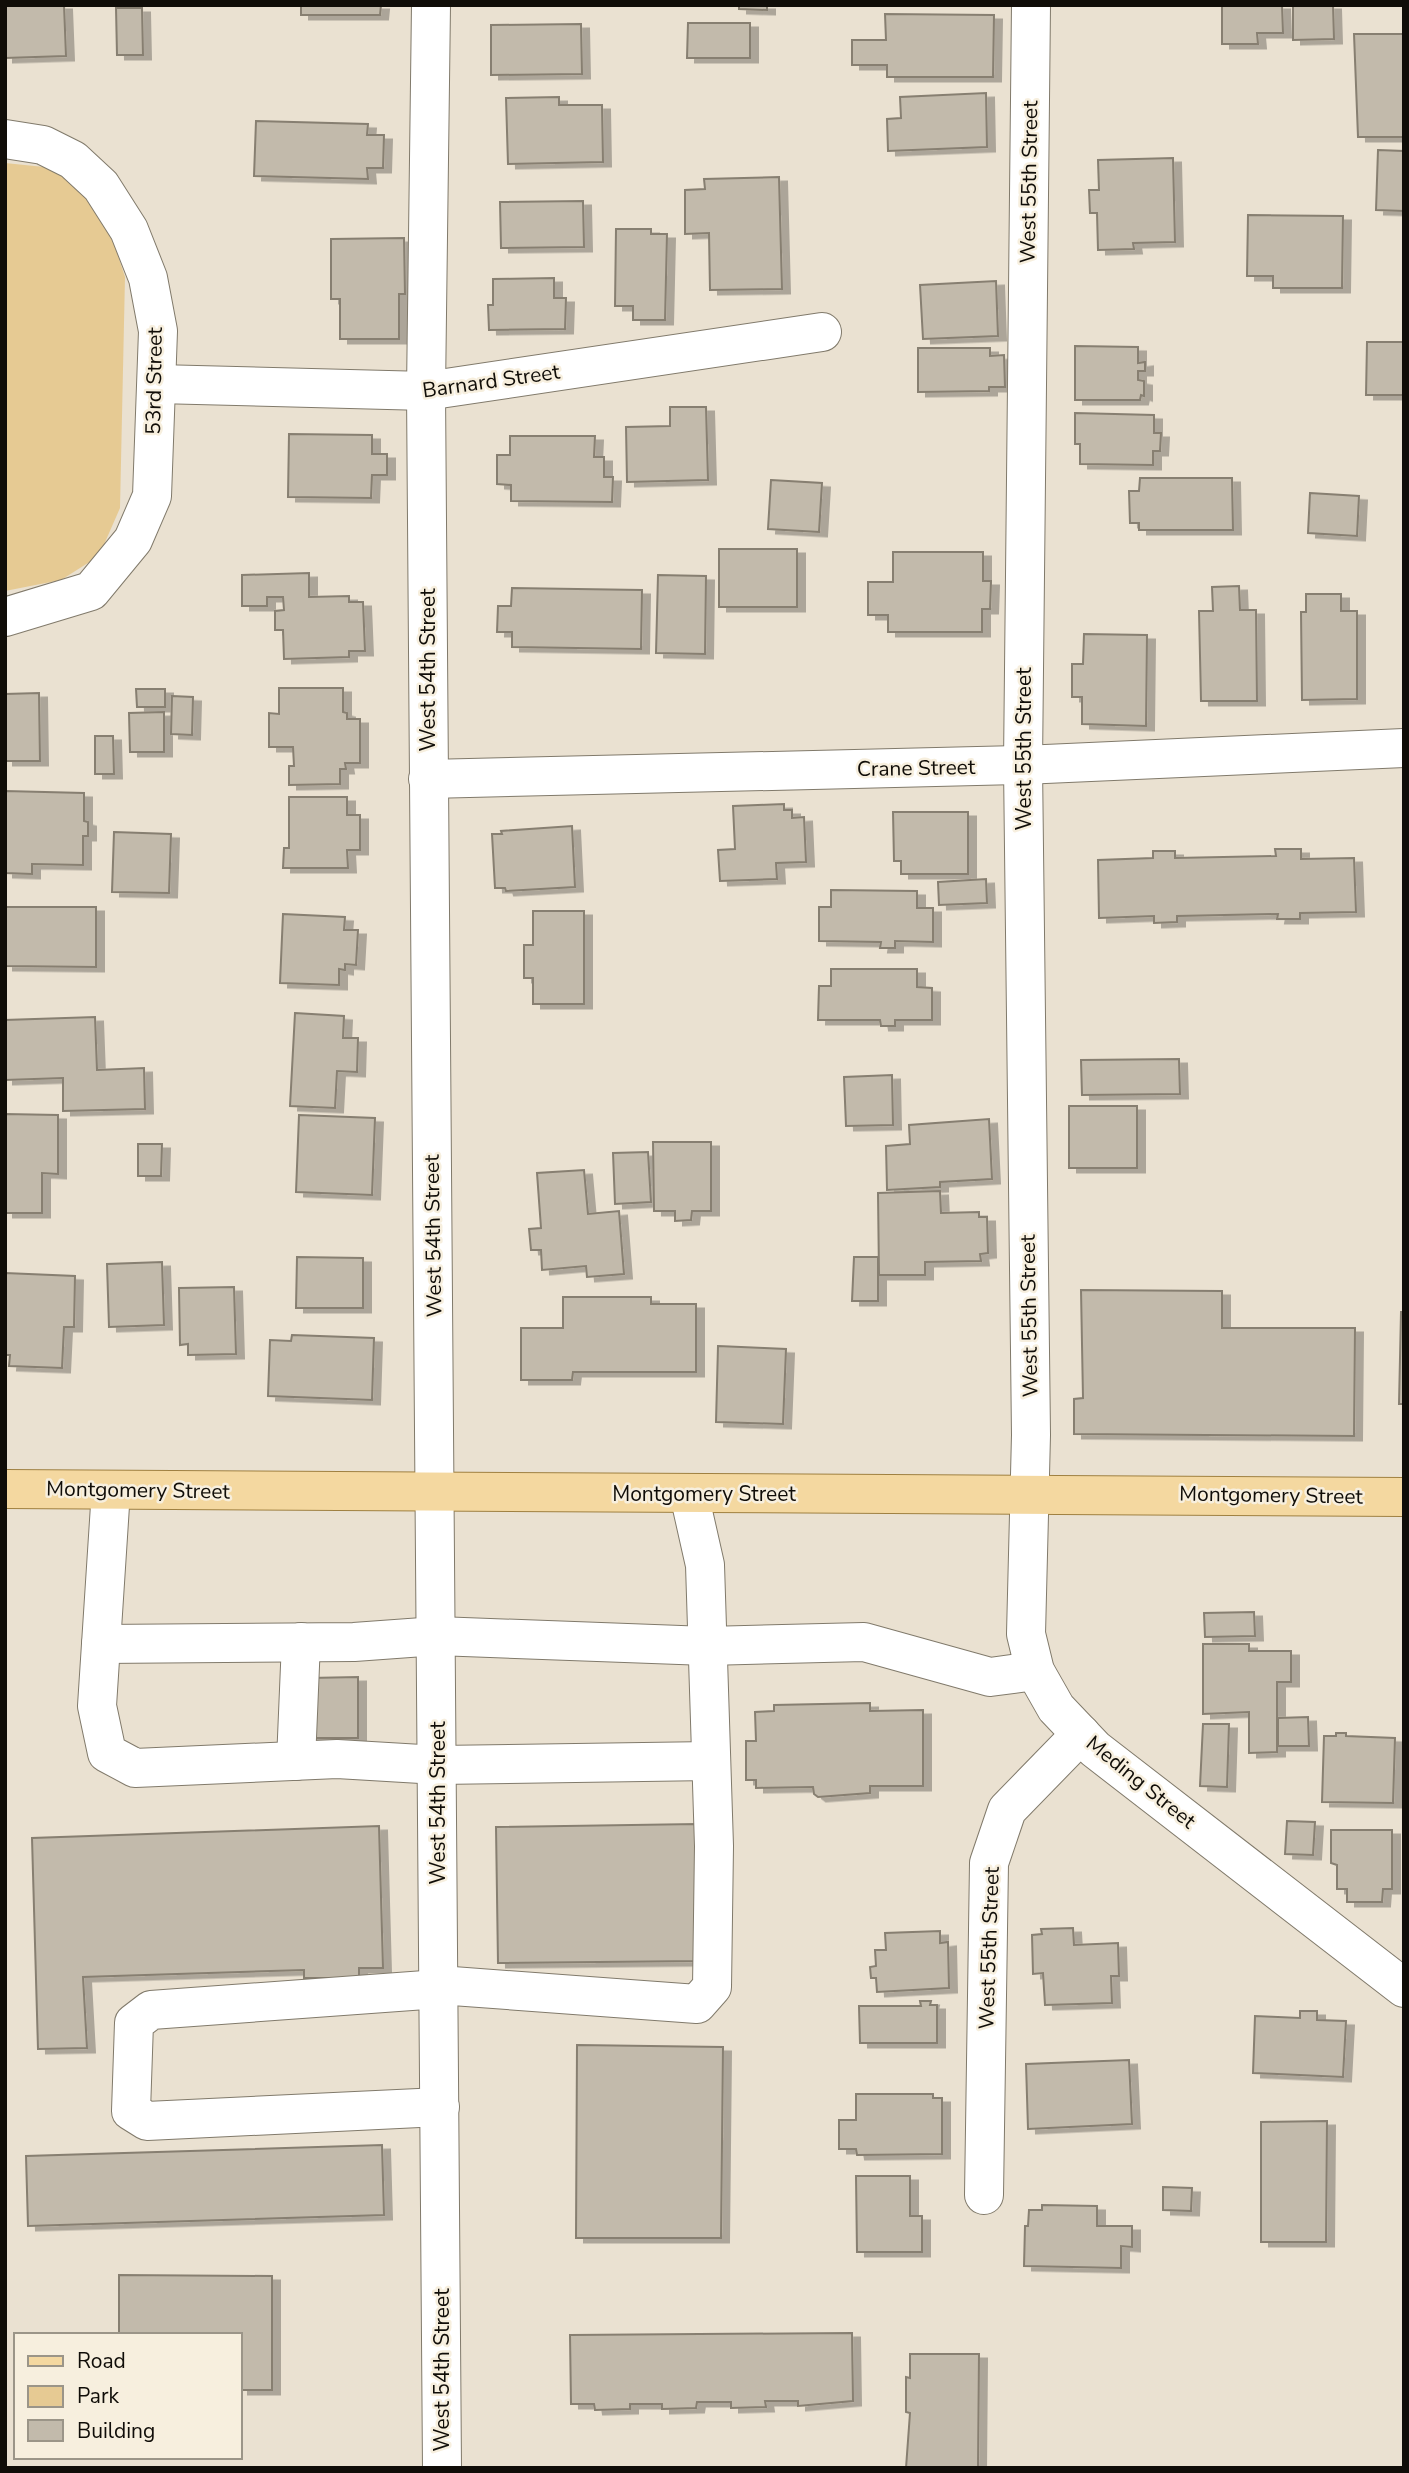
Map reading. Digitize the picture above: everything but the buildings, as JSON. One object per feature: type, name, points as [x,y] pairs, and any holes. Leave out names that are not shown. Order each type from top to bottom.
[{"type":"main road","name":"Montgomery Street","points":[[5,1489],[436,1494],[1031,1493],[1404,1497]]},
{"type":"street","name":"West 54th Street","points":[[431,5],[426,391],[442,2468]]},
{"type":"street","name":"West 55th Street","points":[[1031,5],[1023,765],[1031,1493]]},
{"type":"street","name":"53rd Street","points":[[5,139],[43,145],[73,160],[101,186],[129,230],[148,278],[158,331],[152,496],[133,540],[91,591],[5,617]]},
{"type":"street","name":"Barnard Street","points":[[157,384],[426,391],[822,332]]},
{"type":"street","name":"Crane Street","points":[[428,779],[1023,765],[1404,748]]},
{"type":"street","points":[[111,1490],[97,1706],[107,1753],[135,1768],[337,1759],[438,1765],[711,1761]]},
{"type":"street","name":"Meding Street","points":[[1031,1493],[1026,1634],[1035,1671],[1056,1707],[1096,1749],[1404,1989]]},
{"type":"street","points":[[440,2107],[147,2121],[131,2111],[134,2022],[151,2010],[439,1987],[697,2004],[712,1987],[714,1846],[705,1566],[689,1494]]},
{"type":"street","points":[[101,1644],[301,1642],[437,1636],[707,1646],[864,1642],[990,1677],[1035,1671]]},
{"type":"street","points":[[296,1761],[301,1642]]},
{"type":"street","name":"West 55th Street","points":[[984,2194],[989,1863],[1007,1810],[1081,1734]]},
{"type":"green space","points":[[5,163],[64,169],[103,210],[125,277],[120,508],[99,556],[61,580],[5,591]]}]
